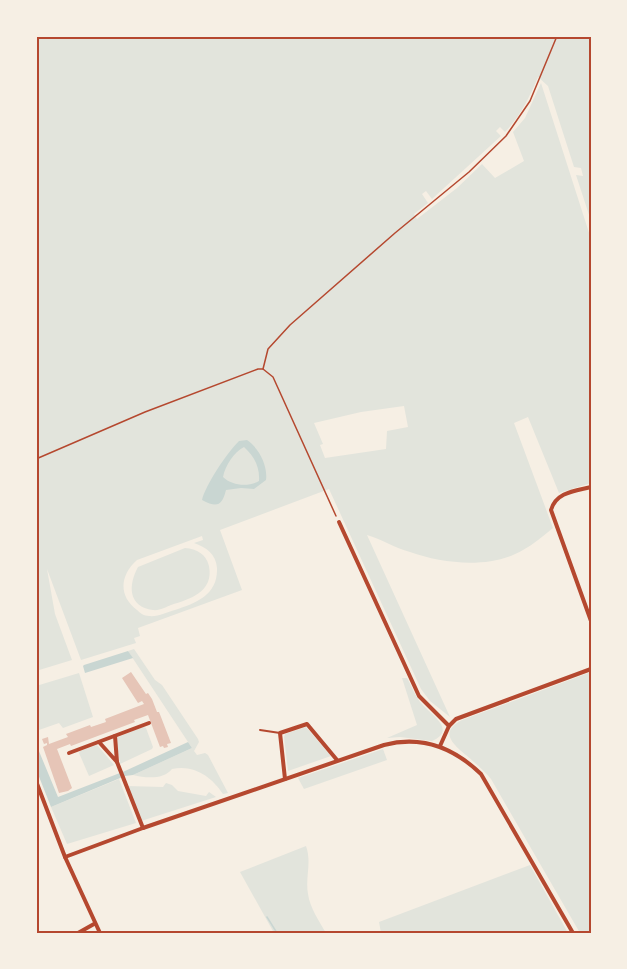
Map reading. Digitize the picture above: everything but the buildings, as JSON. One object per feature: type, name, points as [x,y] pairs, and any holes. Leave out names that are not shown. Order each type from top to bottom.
[{"type":"street","points":[[591,487],[559,496],[551,510],[591,621]]},
{"type":"street","points":[[339,522],[419,696],[448,726]]},
{"type":"street","points":[[440,746],[448,726],[456,719],[591,669]]},
{"type":"street","points":[[69,753],[149,723]]},
{"type":"street","points":[[285,779],[280,734],[307,724],[337,760]]},
{"type":"street","points":[[115,736],[117,762]]},
{"type":"street","points":[[65,857],[337,760],[402,741],[421,742],[440,746],[455,753],[481,774],[573,933]]},
{"type":"street","points":[[99,742],[117,762],[143,828]]},
{"type":"street","points":[[36,781],[65,857],[100,933]]},
{"type":"street","points":[[78,933],[94,924]]},
{"type":"lane","points":[[260,730],[280,734]]},
{"type":"path","points":[[263,369],[268,349],[276,339],[469,172],[506,136],[530,101],[557,36]]},
{"type":"path","points":[[36,459],[145,412],[263,369],[273,377],[339,522]]},
{"type":"shaded area","points":[[36,36],[591,36],[591,221],[576,175],[583,176],[581,168],[574,167],[548,86],[538,77],[524,106],[505,132],[500,127],[496,131],[501,136],[432,199],[426,191],[422,194],[428,203],[414,214],[417,219],[457,188],[482,164],[495,178],[524,161],[513,132],[525,118],[541,83],[591,239],[591,483],[559,493],[528,417],[514,423],[553,528],[535,543],[497,560],[467,563],[423,556],[367,535],[450,717],[430,701],[421,689],[329,489],[220,530],[242,590],[138,628],[140,636],[134,638],[136,643],[81,660],[47,569],[55,614],[72,660],[36,671]],"holes":[[[404,406],[408,427],[387,431],[386,449],[325,458],[320,445],[323,444],[314,423],[361,412]],[[202,536],[203,540],[194,543],[210,552],[217,568],[214,585],[210,591],[198,601],[156,616],[139,612],[124,592],[125,579],[131,566],[137,560]]]},
{"type":"shaded area","points":[[247,440],[259,452],[266,469],[266,480],[254,489],[226,490],[221,502],[215,505],[202,500],[218,469],[239,441]],"holes":[[[244,447],[257,466],[259,481],[241,485],[223,477],[233,456]]]},
{"type":"shaded area","points":[[185,548],[200,553],[208,562],[210,575],[204,588],[193,597],[160,609],[153,610],[139,605],[132,594],[133,581],[138,567]]},
{"type":"shaded area","points":[[134,649],[155,680],[162,685],[198,739],[199,742],[194,751],[197,755],[205,753],[208,755],[228,793],[223,794],[208,777],[188,768],[172,769],[164,775],[154,777],[133,775],[192,748],[128,651]]},
{"type":"shaded area","points":[[128,651],[133,658],[85,673],[84,665]]},
{"type":"shaded area","points":[[591,672],[591,933],[580,933],[491,779],[457,747],[450,737],[450,731],[462,720]]},
{"type":"shaded area","points":[[79,673],[93,717],[63,728],[59,723],[36,731],[36,686]]},
{"type":"shaded area","points":[[402,678],[407,678],[415,695],[440,722],[443,732],[432,741],[400,737],[387,738],[417,725]]},
{"type":"shaded area","points":[[143,727],[146,728],[152,749],[120,764],[116,738]]},
{"type":"shaded area","points":[[306,727],[331,756],[288,771],[285,734]]},
{"type":"shaded area","points":[[188,742],[192,748],[133,775],[125,776],[51,807],[36,769],[36,744],[58,797],[125,771]]},
{"type":"shaded area","points":[[97,745],[114,765],[89,776],[79,753]]},
{"type":"shaded area","points":[[383,749],[387,760],[304,789],[298,778]]},
{"type":"shaded area","points":[[119,779],[136,823],[67,844],[51,807]]},
{"type":"shaded area","points":[[166,783],[178,791],[206,796],[209,792],[216,797],[141,821],[127,786],[163,787]]},
{"type":"shaded area","points":[[306,846],[309,899],[326,933],[274,933],[240,872]]},
{"type":"shaded area","points":[[530,865],[568,933],[381,933],[379,922]]},
{"type":"waterway","points":[[267,917],[277,933]]}]
